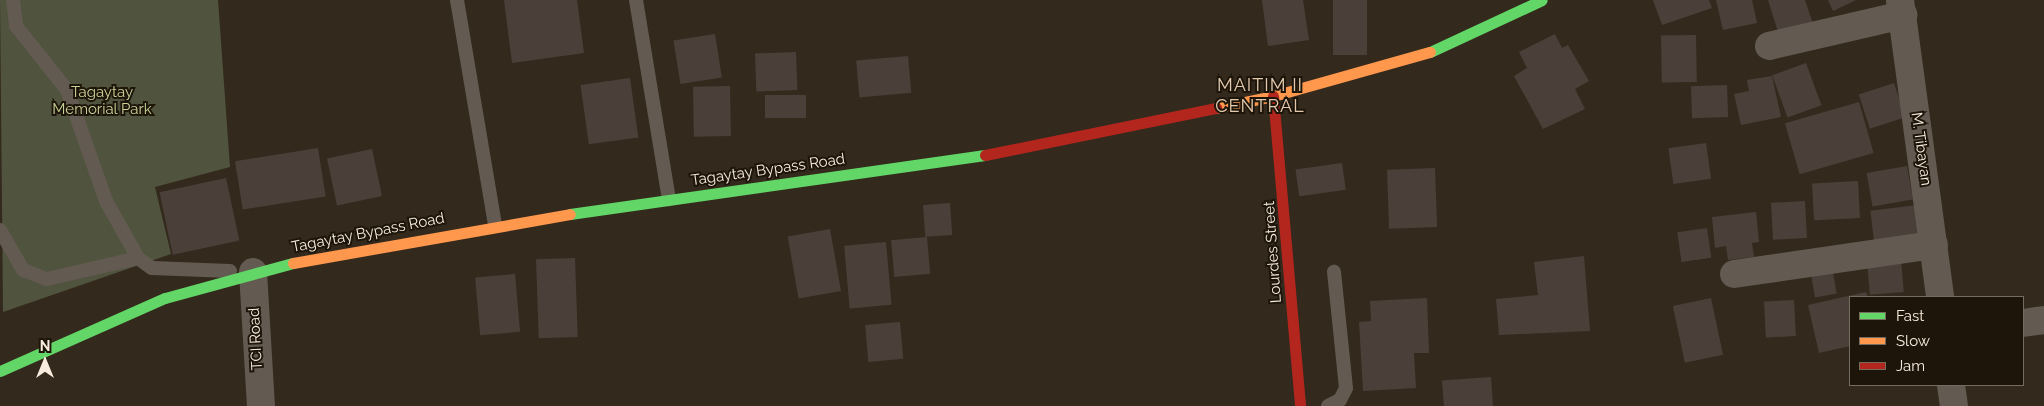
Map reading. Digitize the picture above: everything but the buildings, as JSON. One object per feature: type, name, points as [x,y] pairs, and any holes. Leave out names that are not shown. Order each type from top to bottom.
[{"type":"main road","name":"Tagaytay Bypass Road","points":[[0,371],[104,322],[165,298],[253,272],[394,241],[669,199],[982,156],[1273,96],[1414,59],[1542,0]]},
{"type":"main road","name":"Lourdes Street","points":[[1273,96],[1300,406]]},
{"type":"street","points":[[1769,46],[1901,8]]},
{"type":"street","name":"M. Tibayan","points":[[1901,8],[1940,296]]},
{"type":"street","points":[[1734,274],[1934,245]]},
{"type":"street","name":"TCI Road","points":[[253,272],[261,406]]},
{"type":"street","points":[[2024,324],[2044,320]]},
{"type":"street","points":[[1951,386],[1954,406]]},
{"type":"lane","points":[[14,0],[16,26],[67,90],[106,201],[138,258],[152,268],[253,272]]},
{"type":"lane","points":[[457,0],[495,225]]},
{"type":"lane","points":[[636,0],[669,199]]},
{"type":"lane","points":[[0,230],[23,270],[47,279],[138,258]]},
{"type":"lane","points":[[1328,406],[1340,400],[1346,388],[1334,272]]},
{"type":"green space","name":"Tagaytay Memorial Park","points":[[0,0],[218,0],[230,167],[155,187],[171,254],[3,312]]},
{"type":"traffic: fast","points":[[1430,52],[1542,0]]},
{"type":"traffic: fast","points":[[570,214],[985,155]]},
{"type":"traffic: fast","points":[[0,371],[165,298],[293,263]]},
{"type":"traffic: slow","points":[[1216,108],[1273,96],[1430,52]]},
{"type":"traffic: slow","points":[[293,263],[570,214]]},
{"type":"traffic: jam","points":[[1273,96],[1300,406]]},
{"type":"traffic: jam","points":[[985,155],[1216,108]]},
{"type":"district","name":"MAITIM II CENTRAL","points":[[1260,96]]}]
